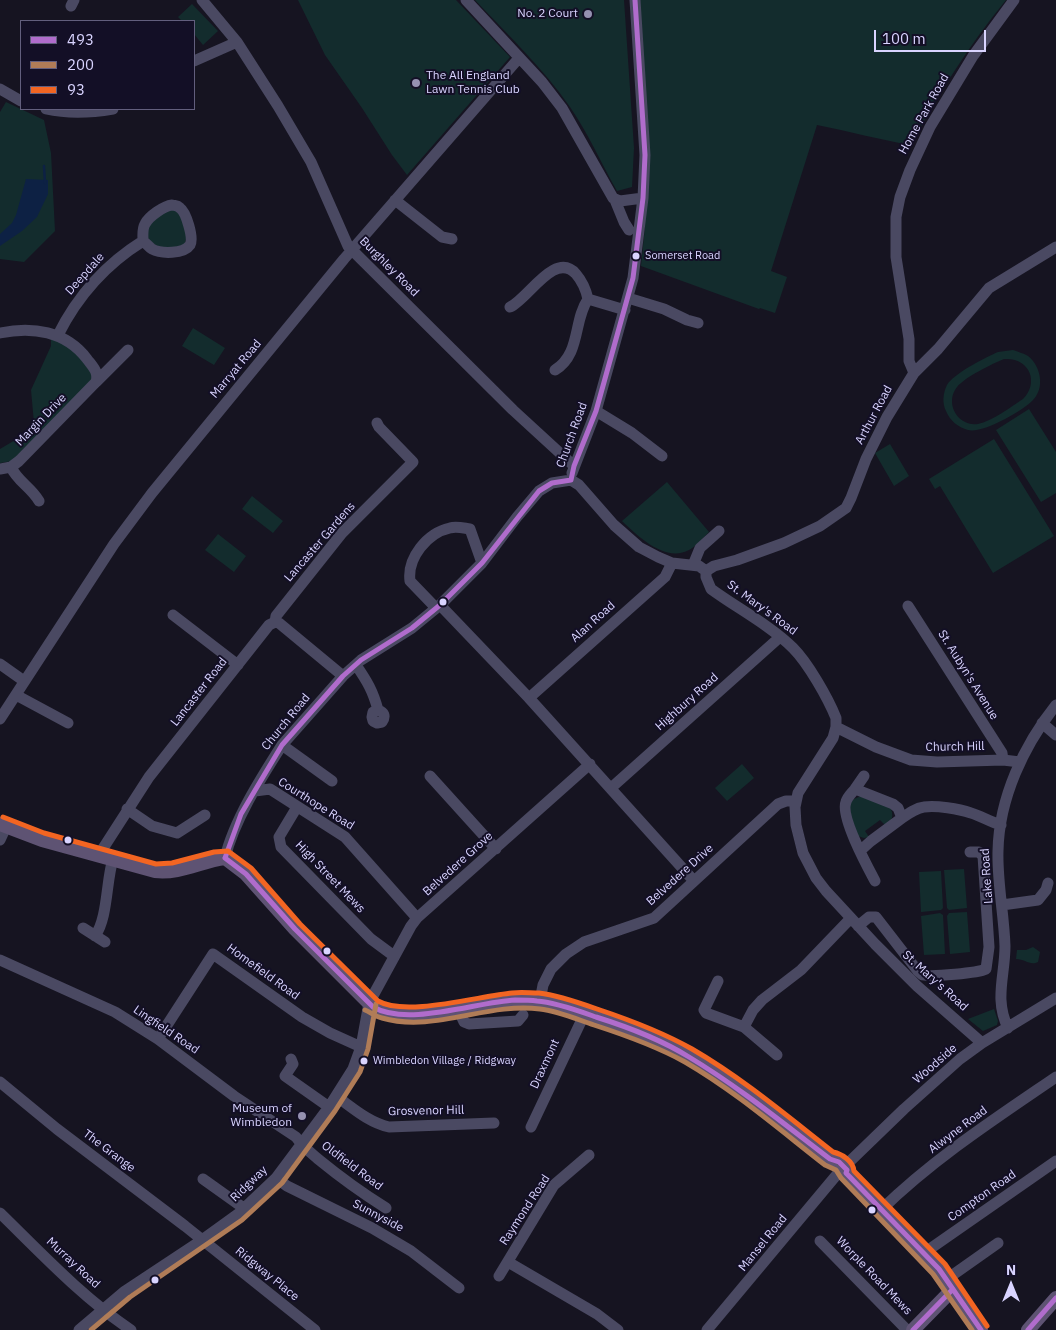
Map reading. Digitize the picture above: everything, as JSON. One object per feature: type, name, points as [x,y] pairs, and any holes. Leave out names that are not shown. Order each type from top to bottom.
[{"type":"main road","points":[[3,825],[42,840],[155,870],[167,871],[225,858],[246,874],[295,929],[369,1003],[380,1011],[407,1014],[434,1013],[514,1000],[540,1001],[585,1013],[633,1030],[688,1056],[748,1095],[830,1159],[830,1164],[843,1171],[924,1253],[950,1284],[981,1330]]},
{"type":"main road","points":[[913,1330],[950,1284]]},
{"type":"main road","points":[[1028,1330],[1056,1298]]},
{"type":"street","name":"Burghley Road","points":[[202,0],[237,42],[312,162],[347,244],[513,410],[574,466]]},
{"type":"street","points":[[466,0],[542,82],[562,108],[615,200],[624,222],[630,230]]},
{"type":"street","name":"Church Road","points":[[225,858],[231,838],[255,791],[282,745],[343,676],[356,664],[412,628],[438,606],[482,563],[539,491],[552,483],[571,480],[574,466],[596,411],[633,278],[643,198],[645,155],[635,0]]},
{"type":"street","name":"Home Park Road","points":[[914,373],[909,361],[909,339],[896,257],[896,217],[900,197],[930,127],[973,56],[1014,0]]},
{"type":"street","points":[[195,61],[237,42]]},
{"type":"street","name":"Marryat Road","points":[[0,719],[130,521],[352,250],[519,58]]},
{"type":"street","points":[[0,89],[20,100]]},
{"type":"street","points":[[54,110],[77,113],[108,110]]},
{"type":"street","points":[[615,200],[643,198]]},
{"type":"street","points":[[395,200],[442,237],[452,239]]},
{"type":"street","points":[[167,206],[177,206],[181,209],[192,240],[186,248],[182,251],[159,252],[143,241],[146,222],[167,206]]},
{"type":"street","name":"Deepdale","points":[[58,335],[68,315],[97,277],[123,253],[143,241]]},
{"type":"street","name":"Arthur Road","points":[[706,570],[784,543],[820,526],[846,508],[860,473],[887,417],[914,373],[938,349],[989,288],[1056,247]]},
{"type":"street","points":[[517,308],[546,274],[557,268],[571,269],[576,274],[588,299]]},
{"type":"street","points":[[628,298],[680,309],[687,320],[698,323]]},
{"type":"street","points":[[588,299],[625,310]]},
{"type":"street","points":[[561,370],[576,340],[582,308],[588,299]]},
{"type":"street","points":[[0,333],[26,330],[58,335],[72,343],[85,355],[96,370],[98,376],[96,382]]},
{"type":"street","name":"Margin Drive","points":[[5,468],[27,454],[128,350]]},
{"type":"street","points":[[596,411],[632,433],[662,456]]},
{"type":"street","name":"Lancaster Gardens","points":[[275,622],[276,616],[342,533],[415,464],[377,423]]},
{"type":"street","points":[[5,468],[35,494],[39,501]]},
{"type":"street","points":[[571,480],[579,485],[614,525],[639,547],[672,563],[699,566],[706,570]]},
{"type":"street","points":[[482,563],[470,529],[451,527],[425,542],[412,559],[410,581],[438,606],[529,698],[694,881]]},
{"type":"street","points":[[693,565],[700,548],[719,531]]},
{"type":"street","name":"Alan Road","points":[[529,698],[665,577],[672,563]]},
{"type":"street","name":"St. Mary's Road","points":[[706,570],[706,577],[712,589],[794,649],[804,662],[836,718],[833,738],[801,787],[796,801],[796,825],[803,853],[816,878],[854,922],[917,986],[982,1043]]},
{"type":"street","name":"St. Aubyn's Avenue","points":[[908,606],[1002,753],[1003,760]]},
{"type":"street","points":[[173,615],[238,664]]},
{"type":"street","points":[[275,622],[279,623],[343,676]]},
{"type":"street","name":"Lancaster Road","points":[[97,855],[149,777],[269,625],[275,622]]},
{"type":"street","name":"Highbury Road","points":[[611,788],[780,637]]},
{"type":"street","points":[[0,664],[24,681]]},
{"type":"street","points":[[356,664],[371,686],[378,710]]},
{"type":"street","points":[[16,695],[68,723]]},
{"type":"street","name":"Lake Road","points":[[1008,1028],[1001,1010],[1000,997],[1005,947],[998,858],[1001,824],[1007,797],[1020,762],[1042,723],[1056,705]]},
{"type":"street","points":[[1042,723],[1056,735]]},
{"type":"street","name":"Church Hill","points":[[836,727],[876,747],[911,760],[937,762],[1003,760],[1020,762]]},
{"type":"street","points":[[282,745],[332,781]]},
{"type":"street","name":"Belvedere Grove","points":[[369,1003],[411,926],[418,918],[590,764]]},
{"type":"street","points":[[430,776],[496,849]]},
{"type":"street","points":[[864,776],[845,802],[844,812],[854,840],[861,850],[875,881]]},
{"type":"street","points":[[855,789],[893,804],[902,818]]},
{"type":"street","name":"Courthope Road","points":[[255,791],[270,790],[345,837],[418,918]]},
{"type":"street","name":"Belvedere Drive","points":[[540,1001],[543,985],[551,969],[566,954],[584,942],[654,918],[778,804],[786,801],[796,801]]},
{"type":"street","name":"High Street Mews","points":[[297,807],[279,837],[280,847],[371,939],[394,956]]},
{"type":"street","points":[[861,850],[913,810],[924,807],[959,809],[987,821],[1001,824]]},
{"type":"street","points":[[127,809],[152,826],[177,833],[206,815]]},
{"type":"street","points":[[0,840],[3,825]]},
{"type":"street","points":[[744,1027],[753,1010],[762,1000],[801,970],[854,922],[869,917],[876,917],[917,970],[924,975],[961,974],[980,972],[986,969],[990,947],[983,856],[979,852],[970,852]]},
{"type":"street","points":[[95,936],[101,925],[108,878],[113,859]]},
{"type":"street","points":[[1002,905],[1038,900],[1046,890],[1048,883]]},
{"type":"street","points":[[83,928],[105,942]]},
{"type":"street","name":"Homefield Road","points":[[158,1039],[213,954],[302,1017],[330,1033],[361,1047]]},
{"type":"street","name":"Lingfield Road","points":[[0,960],[115,1012],[158,1039],[234,1096],[296,1137],[302,1145]]},
{"type":"street","points":[[720,980],[704,1010],[744,1027],[774,1049]]},
{"type":"street","name":"Woodside","points":[[843,1171],[904,1109],[960,1059],[982,1043],[1056,998]]},
{"type":"street","name":"Ridgway","points":[[79,1330],[141,1280],[245,1209],[276,1178],[329,1107],[353,1069],[361,1047],[369,1003]]},
{"type":"street","points":[[458,1009],[464,1022],[470,1024],[518,1021],[523,1014]]},
{"type":"street","name":"Draxmont","points":[[531,1127],[585,1013]]},
{"type":"street","points":[[291,1059],[293,1064],[285,1076],[329,1107]]},
{"type":"street","name":"Alwyne Road","points":[[881,1210],[922,1174],[986,1125],[1056,1077]]},
{"type":"street","name":"The Grange","points":[[0,1082],[57,1130],[202,1240]]},
{"type":"street","name":"Grosvenor Hill","points":[[336,1096],[361,1114],[389,1127],[494,1123]]},
{"type":"street","name":"Oldfield Road","points":[[302,1145],[354,1187],[386,1208]]},
{"type":"street","name":"Raymond Road","points":[[499,1276],[554,1185],[589,1155]]},
{"type":"street","name":"Compton Road","points":[[924,1253],[1056,1161]]},
{"type":"street","name":"Mansel Road","points":[[707,1330],[743,1290],[819,1196],[843,1171]]},
{"type":"street","name":"Sunnyside","points":[[276,1178],[411,1250],[460,1288]]},
{"type":"street","points":[[203,1179],[245,1209]]},
{"type":"street","name":"Murray Road","points":[[0,1213],[58,1270],[131,1330]]},
{"type":"street","name":"Ridgway Place","points":[[202,1240],[315,1330]]},
{"type":"street","name":"Worple Road Mews","points":[[820,1242],[907,1330]]},
{"type":"street","points":[[950,1284],[998,1243]]},
{"type":"street","name":"Raymond Road","points":[[508,1262],[597,1314],[618,1330]]},
{"type":"green space","name":"The All England Lawn Tennis Club","points":[[298,0],[456,0],[510,57],[407,175],[325,55]]},
{"type":"green space","name":"The All England Lawn Tennis Club","points":[[475,0],[624,0],[634,148],[632,187],[617,191],[583,127],[570,107],[548,79]]},
{"type":"green space","points":[[640,0],[1006,0],[955,70],[911,145],[817,125],[771,271],[787,277],[775,313],[759,309],[641,266],[645,227]]},
{"type":"green space","points":[[192,4],[218,31],[203,45],[195,35],[195,20],[181,20],[178,17]]},
{"type":"green space","points":[[6,102],[44,120],[51,153],[55,231],[24,262],[0,259],[0,112]]},
{"type":"green space","points":[[168,208],[180,212],[187,234],[185,244],[175,248],[160,247],[148,238],[148,223]]},
{"type":"green space","points":[[193,328],[225,348],[214,365],[182,346]]},
{"type":"green space","points":[[46,335],[74,350],[93,375],[93,381],[12,461],[0,463],[0,449],[27,433],[34,423],[31,390],[51,346],[51,340]]},
{"type":"green space","points":[[1013,350],[1028,356],[1036,365],[1040,377],[1037,395],[1028,405],[983,429],[968,430],[955,423],[948,415],[944,405],[944,395],[950,381],[963,371],[998,352]],"holes":[[[1004,359],[1013,359],[1025,366],[1031,378],[1031,385],[1023,399],[989,420],[978,424],[964,422],[959,418],[955,413],[952,400],[953,393],[957,387],[972,375],[993,364]]]},
{"type":"green space","points":[[1029,409],[1056,452],[1056,493],[1041,502],[996,430]]},
{"type":"green space","points":[[994,439],[1054,536],[993,573],[940,486],[935,489],[929,479]]},
{"type":"green space","points":[[890,444],[909,476],[894,486],[875,453]]},
{"type":"green space","points":[[667,482],[709,532],[695,546],[680,553],[671,553],[652,546],[622,521]]},
{"type":"green space","points":[[252,496],[283,521],[273,533],[242,509]]},
{"type":"green space","points":[[218,534],[246,556],[234,572],[205,550]]},
{"type":"green space","points":[[742,764],[754,778],[727,801],[715,788]]},
{"type":"green space","points":[[861,796],[890,807],[892,812],[890,822],[886,826],[880,820],[865,831],[869,837],[864,838],[858,836],[854,830],[849,804]]},
{"type":"green space","points":[[964,869],[967,908],[949,910],[947,908],[944,870]]},
{"type":"green space","points":[[941,871],[943,908],[941,910],[921,912],[919,872]]},
{"type":"green space","points":[[967,912],[970,952],[950,954],[947,916],[949,913]]},
{"type":"green space","points":[[940,913],[943,915],[945,954],[924,955],[921,916]]},
{"type":"green space","points":[[1033,947],[1040,952],[1038,962],[1032,963],[1016,959],[1017,950],[1026,950]]},
{"type":"green space","points":[[994,1009],[998,1021],[997,1025],[983,1031],[968,1019]]},
{"type":"water","points":[[26,179],[48,180],[48,194],[37,217],[22,231],[0,246],[0,234],[12,223],[16,215]]},
{"type":"waterway","points":[[44,166],[45,183]]},
{"type":"transit line","name":"493","points":[[571,480],[574,466],[596,411],[633,278],[643,198],[645,155],[635,0]]},
{"type":"transit line","name":"493","points":[[225,858],[241,814],[282,745],[343,676],[361,660],[412,628],[440,605],[482,563],[539,491],[552,483],[571,480]]},
{"type":"transit line","name":"93","points":[[3,817],[44,833],[156,864],[172,863],[214,852],[228,851],[251,868],[300,924],[378,1001],[406,1007],[443,1004],[512,993],[539,993],[609,1013],[681,1043],[729,1072],[833,1152],[846,1158],[852,1164],[854,1171],[945,1264],[987,1326]]},
{"type":"transit line","name":"493","points":[[225,858],[246,874],[295,929],[373,1007],[388,1013],[404,1015],[442,1012],[515,1000],[551,1003],[644,1034],[708,1069],[761,1106],[830,1159],[839,1162],[847,1170],[846,1173],[939,1269],[981,1330]]},
{"type":"transit line","name":"200","points":[[91,1330],[130,1297],[242,1220],[282,1183],[335,1111],[360,1072],[368,1049],[376,1004]]},
{"type":"transit line","name":"200","points":[[365,1010],[378,1017],[402,1022],[441,1020],[520,1008],[547,1010],[629,1037],[685,1062],[739,1098],[825,1165],[836,1170],[841,1178],[933,1274],[972,1330]]},
{"type":"transit line","name":"493","points":[[913,1330],[953,1289]]},
{"type":"transit line","name":"493","points":[[1028,1330],[1056,1298]]},
{"type":"place","name":"No. 2 Court","points":[[588,14]]},
{"type":"place","name":"The All England Lawn Tennis Club","points":[[416,83]]},
{"type":"place","name":"Somerset Road","points":[[636,256]]},
{"type":"place","name":"Wimbledon Village / Ridgway","points":[[364,1061]]},
{"type":"place","name":"Museum of Wimbledon","points":[[302,1116]]}]
